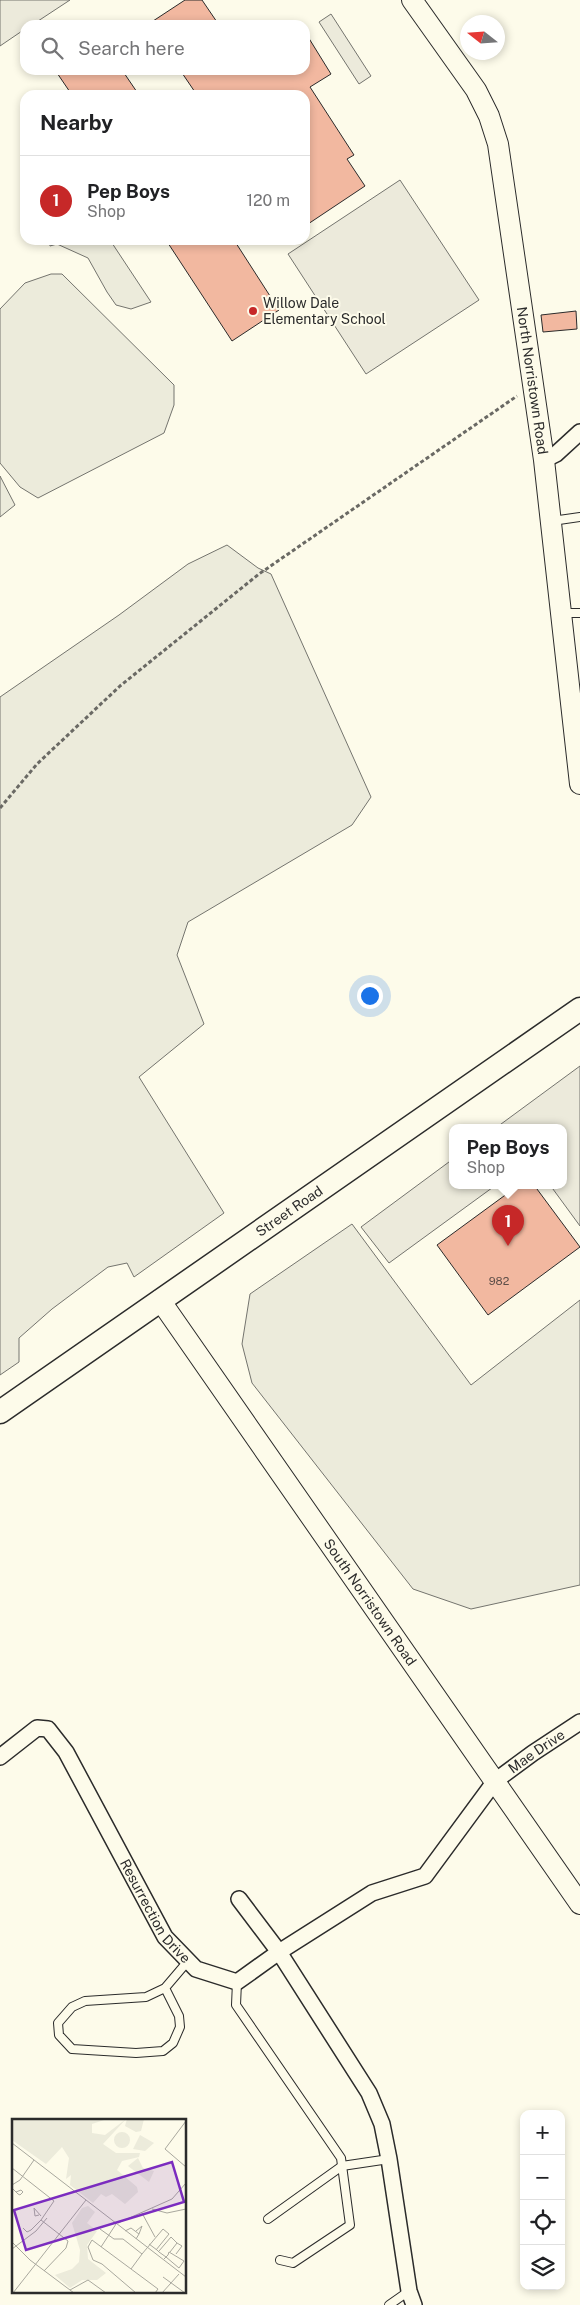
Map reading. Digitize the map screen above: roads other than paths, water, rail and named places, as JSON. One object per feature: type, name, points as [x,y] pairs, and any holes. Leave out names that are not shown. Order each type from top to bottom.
[{"type":"main road","name":"Street Road","points":[[0,1412],[580,1009]]},
{"type":"street","name":"North Norristown Road","points":[[412,0],[476,90],[489,116],[498,144],[544,460],[551,521],[571,613],[580,784]]},
{"type":"street","points":[[544,460],[556,454],[580,432]]},
{"type":"street","name":"South Norristown Road","points":[[160,1300],[580,1904]]},
{"type":"street","name":"Mae Drive","points":[[495,1781],[532,1753],[580,1722]]},
{"type":"street","name":"Resurrection Drive","points":[[0,1757],[37,1728],[48,1729],[66,1752],[165,1937],[196,1969],[237,1982]]},
{"type":"street","points":[[237,1982],[279,1952],[372,1893],[425,1876],[495,1781]]},
{"type":"street","points":[[239,1899],[279,1952],[369,2093],[382,2124],[412,2298]]},
{"type":"lane","points":[[551,521],[580,518]]},
{"type":"lane","points":[[165,1988],[179,2016],[180,2027],[173,2043],[164,2051],[136,2053],[72,2049],[58,2035],[58,2023],[72,2007],[85,2001],[146,1997],[165,1988],[188,1961]]},
{"type":"lane","points":[[237,1982],[236,2005],[341,2158],[350,2225],[293,2262],[280,2260]]},
{"type":"lane","points":[[268,2219],[342,2166],[389,2159]]},
{"type":"lane","points":[[389,2305],[412,2298]]},
{"type":"place","name":"Willow Dale Elementary School","points":[[253,311]]},
{"type":"place","name":"Pep Boys","points":[[508,1246]]}]
